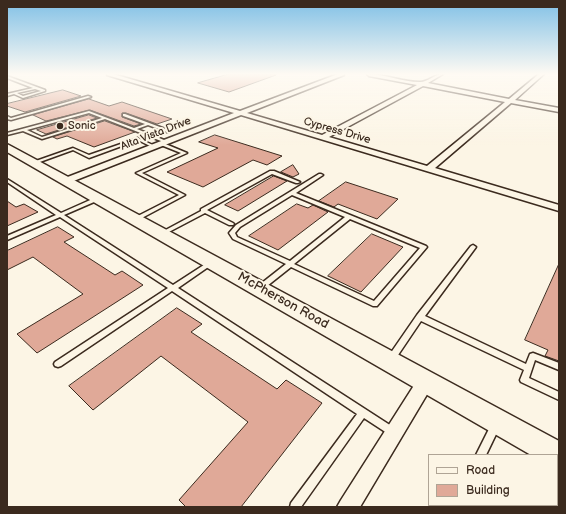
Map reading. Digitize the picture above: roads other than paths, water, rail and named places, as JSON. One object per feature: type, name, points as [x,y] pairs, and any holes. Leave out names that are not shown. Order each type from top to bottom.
[{"type":"main road","name":"McPherson Road","points":[[8,145],[35,162],[556,454]]},
{"type":"street","name":"Cypress Drive","points":[[190,98],[559,208]]},
{"type":"street","name":"Alta Vista Drive","points":[[68,180],[279,98]]},
{"type":"street","points":[[322,138],[396,98]]},
{"type":"street","points":[[494,98],[559,110]]},
{"type":"street","points":[[429,169],[514,98]]},
{"type":"street","points":[[348,507],[426,381]]},
{"type":"lane","points":[[7,117],[10,119],[85,98]]},
{"type":"lane","points":[[8,145],[26,130],[89,112],[134,129],[161,144]]},
{"type":"lane","points":[[124,115],[167,131]]},
{"type":"lane","points":[[26,130],[36,129],[84,116],[99,120]]},
{"type":"lane","points":[[26,130],[42,138],[106,118]]},
{"type":"lane","points":[[134,129],[148,124]]},
{"type":"lane","points":[[35,162],[73,149],[89,157],[138,139],[161,144],[185,153],[138,173],[183,195],[136,219]]},
{"type":"lane","points":[[163,233],[205,211],[203,210],[272,172],[298,182]]},
{"type":"lane","points":[[292,193],[424,247],[375,304],[235,238],[232,233],[238,226],[321,175]]},
{"type":"lane","points":[[7,180],[394,433]]},
{"type":"lane","points":[[7,238],[100,198]]},
{"type":"lane","points":[[205,211],[231,224]]},
{"type":"lane","points":[[260,288],[350,217]]},
{"type":"lane","points":[[390,361],[473,247]]},
{"type":"lane","points":[[58,364],[213,262]]},
{"type":"lane","points":[[420,318],[528,368]]},
{"type":"lane","points":[[559,367],[533,356],[524,380],[559,396]]},
{"type":"lane","points":[[295,507],[363,413]]},
{"type":"lane","points":[[482,454],[498,421]]},
{"type":"place","name":"Sonic","points":[[60,126]]}]
